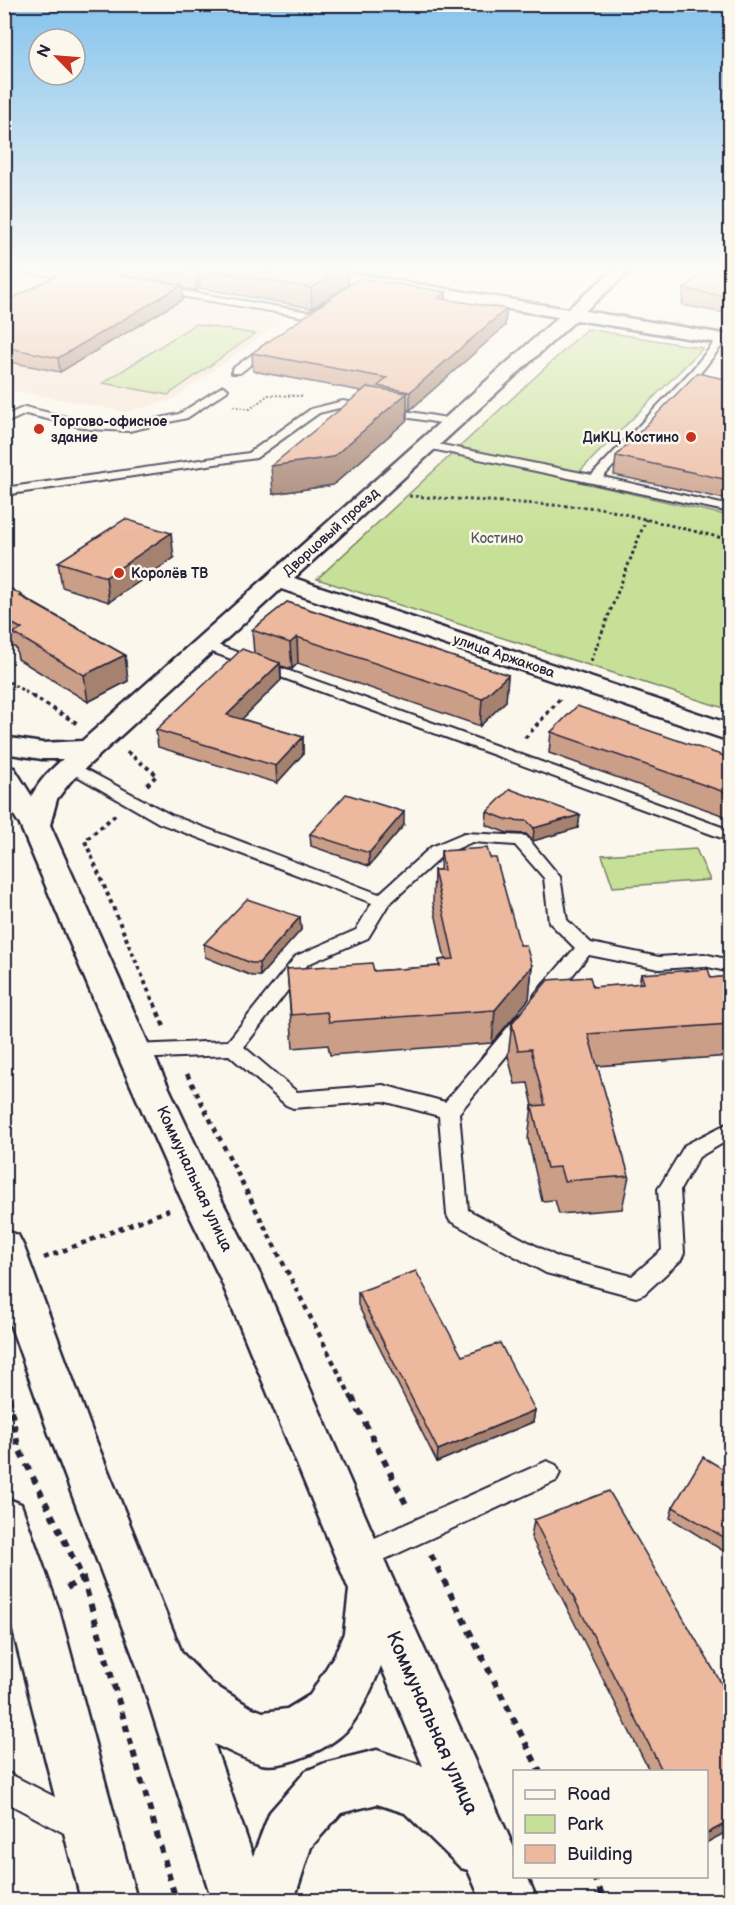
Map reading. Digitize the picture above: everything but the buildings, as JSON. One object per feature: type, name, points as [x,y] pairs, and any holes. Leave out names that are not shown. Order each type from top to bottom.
[{"type":"street","name":"Дворцовый проезд","points":[[34,825],[43,798],[88,751],[520,361]]},
{"type":"street","name":"улица Аржакова","points":[[277,580],[730,733]]},
{"type":"street","points":[[4,745],[42,751],[88,751]]},
{"type":"street","name":"Коммунальная улица","points":[[4,774],[34,825],[134,1052],[201,1198],[241,1278],[366,1574],[500,1879]]},
{"type":"street","name":"Коммунальная улица","points":[[8,1259],[70,1431],[162,1666],[240,1900]]},
{"type":"street","points":[[4,1520],[34,1610],[109,1900]]},
{"type":"street","name":"Коммунальная улица","points":[[162,1666],[193,1701],[233,1726],[263,1738],[295,1734],[328,1713],[353,1672],[369,1634],[366,1574]]},
{"type":"street","name":"Коммунальная улица","points":[[266,1900],[289,1831],[325,1790],[377,1777],[422,1792],[500,1879]]},
{"type":"lane","points":[[236,371],[250,361]]},
{"type":"lane","points":[[595,478],[709,361]]},
{"type":"lane","points":[[4,404],[90,426],[129,428],[183,416],[223,389]]},
{"type":"lane","points":[[4,492],[252,456],[315,411],[343,404],[453,422]]},
{"type":"lane","points":[[4,421],[25,410]]},
{"type":"lane","points":[[427,445],[595,478],[730,509]]},
{"type":"lane","points":[[206,645],[730,836]]},
{"type":"lane","points":[[88,751],[131,800],[165,819],[382,901]]},
{"type":"lane","points":[[232,1048],[302,960],[362,934],[382,901],[437,851],[470,837],[520,840],[552,877],[558,922],[585,948],[658,963],[704,960],[730,966]]},
{"type":"lane","points":[[585,948],[449,1111],[458,1215],[554,1266],[636,1287],[673,1253],[669,1189],[692,1151],[730,1130]]},
{"type":"lane","points":[[134,1052],[232,1048],[293,1100],[383,1093],[449,1111]]},
{"type":"lane","points":[[366,1574],[419,1531],[547,1473]]},
{"type":"lane","points":[[4,1785],[92,1833]]},
{"type":"path","points":[[206,401],[250,409],[268,395],[297,396],[343,404]]},
{"type":"path","points":[[408,496],[600,508],[730,541]]},
{"type":"path","points":[[509,756],[588,669],[646,519]]},
{"type":"path","points":[[4,679],[88,751],[118,745],[157,775],[85,841],[175,1051],[244,1183],[539,1770]]},
{"type":"path","points":[[8,1259],[244,1183]]},
{"type":"path","points":[[4,1371],[18,1447],[83,1578],[176,1900]]},
{"type":"path","points":[[593,1878],[604,1900]]},
{"type":"shaded area","points":[[5,361],[226,361],[172,400],[126,412],[5,389]]},
{"type":"green space","points":[[137,361],[217,361],[168,395],[103,383]]},
{"type":"green space","name":"Костино","points":[[553,361],[690,361],[571,480],[730,516],[730,710],[317,579]]},
{"type":"green space","points":[[696,849],[710,880],[613,887],[602,855]]},
{"type":"place","name":"Торгово-офисное здание","points":[[39,429]]},
{"type":"place","name":"ДиКЦ Костино","points":[[691,437]]},
{"type":"place","name":"Королёв ТВ","points":[[119,573]]}]
